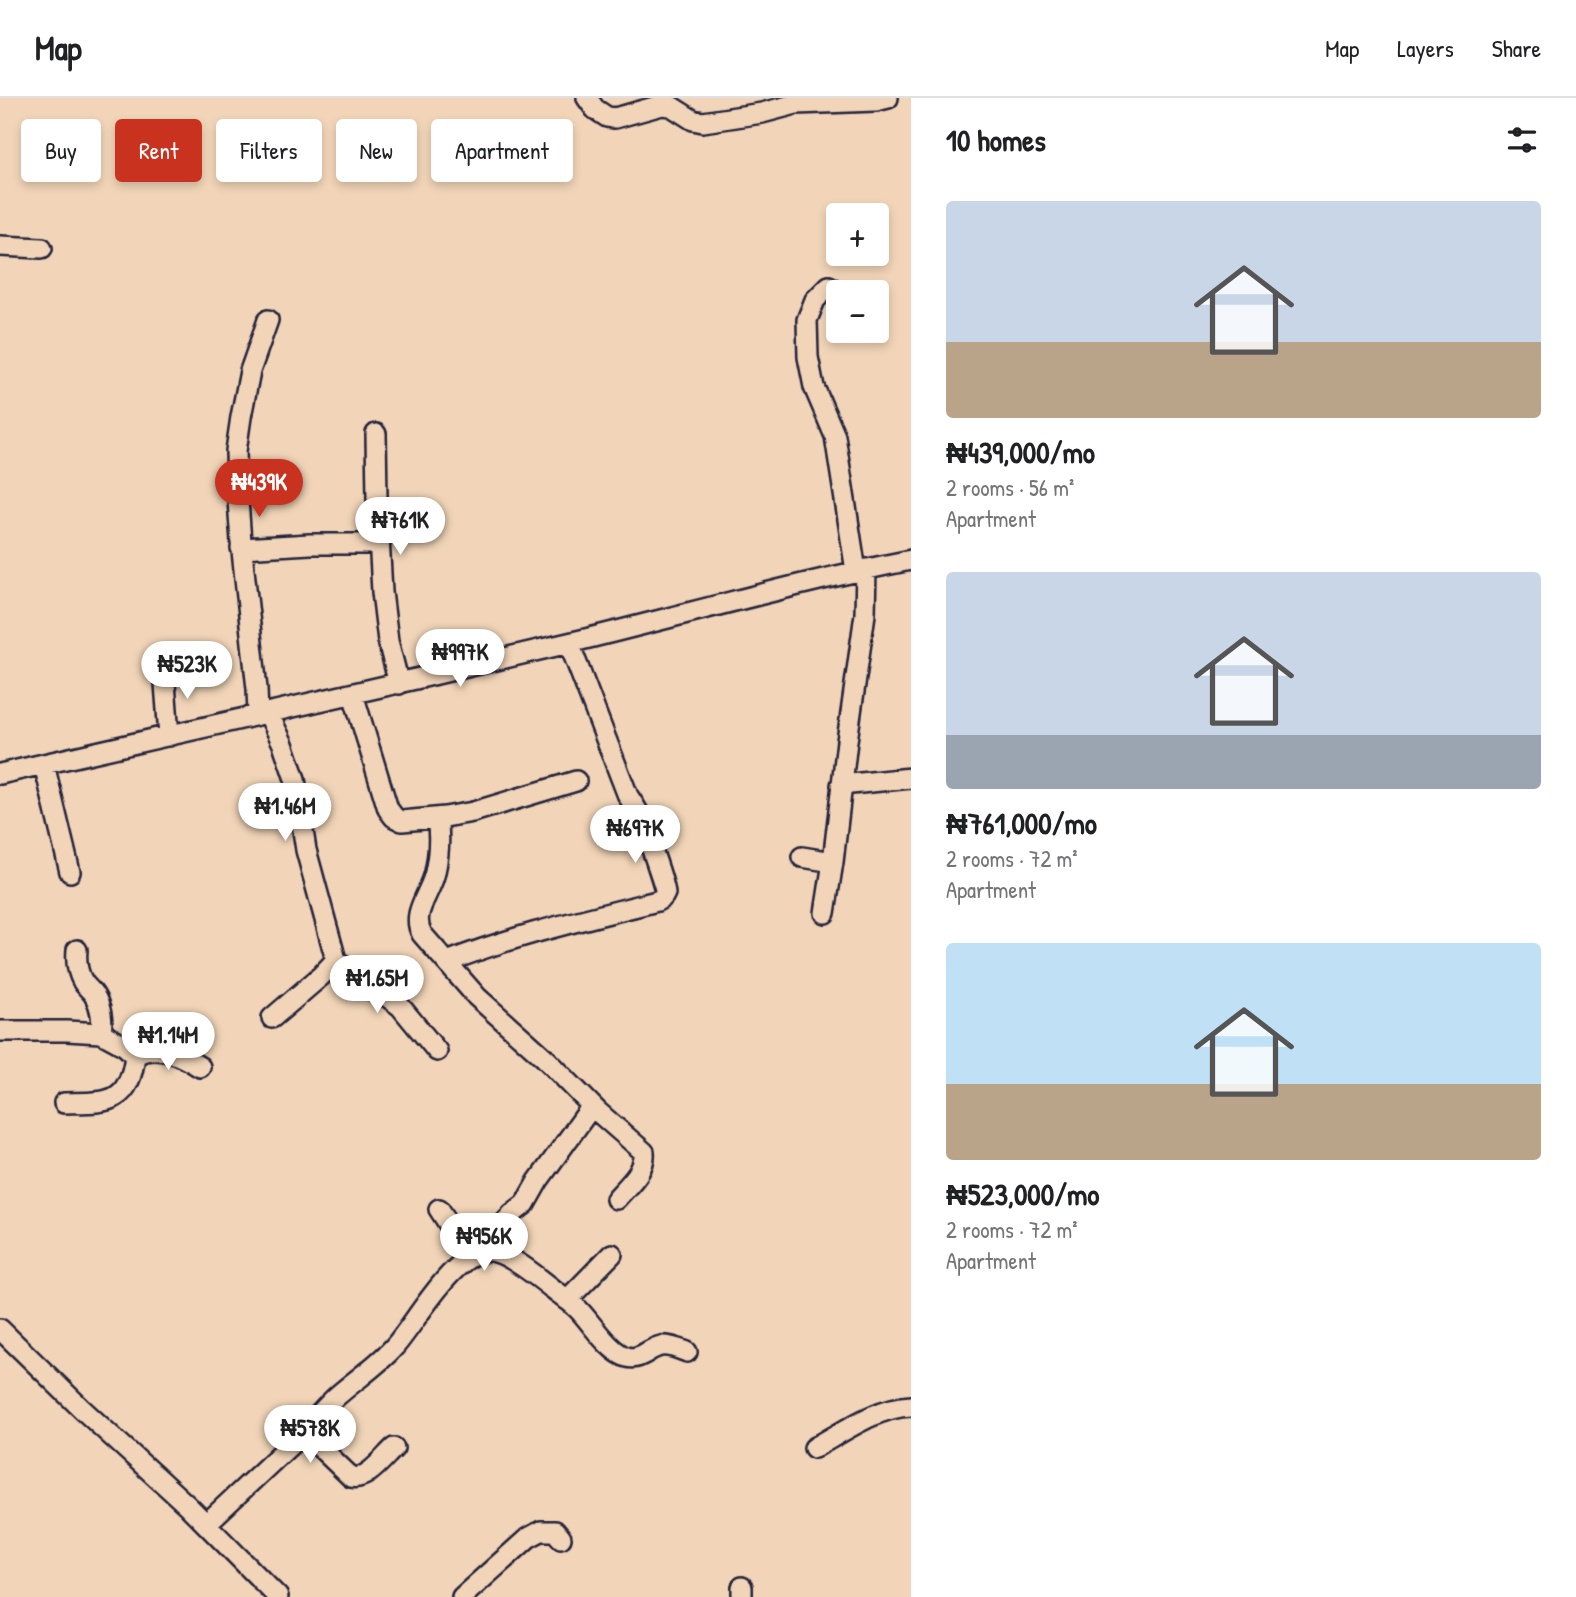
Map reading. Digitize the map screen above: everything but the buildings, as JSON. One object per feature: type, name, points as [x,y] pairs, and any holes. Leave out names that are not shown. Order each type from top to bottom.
[{"type":"street","points":[[587,98],[595,109],[607,117],[615,118],[662,105],[671,106],[693,120],[703,122],[762,113],[796,104],[876,101],[888,98]]},
{"type":"street","points":[[0,246],[42,248]]},
{"type":"street","points":[[825,913],[834,862],[841,786],[865,614],[861,570],[835,436],[814,387],[808,357],[807,320],[815,300],[826,289]]},
{"type":"street","points":[[268,320],[250,371],[236,451],[236,486],[257,689],[263,714],[283,744],[295,779],[306,850],[336,960],[360,978],[368,988],[400,1006],[437,1051]]},
{"type":"street","points":[[376,434],[382,592],[388,641],[398,684]]},
{"type":"street","points":[[242,548],[380,544]]},
{"type":"street","points":[[0,775],[398,684],[911,560]]},
{"type":"street","points":[[447,962],[522,936],[657,901],[665,892],[646,830],[638,810],[628,796],[569,643]]},
{"type":"street","points":[[164,670],[169,736]]},
{"type":"street","points":[[353,694],[388,809],[394,817],[402,821],[473,812],[576,782]]},
{"type":"street","points":[[44,764],[70,872]]},
{"type":"street","points":[[841,786],[911,778]]},
{"type":"street","points":[[437,818],[439,849],[435,876],[418,916],[418,927],[477,997],[643,1152],[645,1161],[639,1172],[616,1199]]},
{"type":"street","points":[[802,857],[834,862]]},
{"type":"street","points":[[77,950],[79,972],[83,982],[95,996],[101,1012],[102,1033]]},
{"type":"street","points":[[272,1018],[336,960]]},
{"type":"street","points":[[0,1031],[102,1033],[135,1055]]},
{"type":"street","points":[[135,1055],[156,1050],[171,1052],[200,1067]]},
{"type":"street","points":[[64,1104],[101,1102],[115,1098],[126,1087],[133,1070],[135,1055]]},
{"type":"street","points":[[206,1524],[304,1432],[336,1397],[394,1346],[442,1283],[479,1254],[512,1214],[526,1204],[538,1181],[592,1106]]},
{"type":"street","points":[[439,1209],[479,1254]]},
{"type":"street","points":[[479,1254],[492,1251],[527,1269],[576,1307],[619,1354],[629,1358],[639,1357],[659,1346],[687,1352]]},
{"type":"street","points":[[567,1300],[612,1254]]},
{"type":"street","points":[[0,1329],[206,1524],[278,1597]]},
{"type":"street","points":[[814,1448],[881,1412],[911,1406]]},
{"type":"street","points":[[304,1432],[351,1477],[364,1476],[394,1448]]},
{"type":"street","points":[[462,1597],[528,1538],[541,1531],[555,1531],[561,1538]]}]
